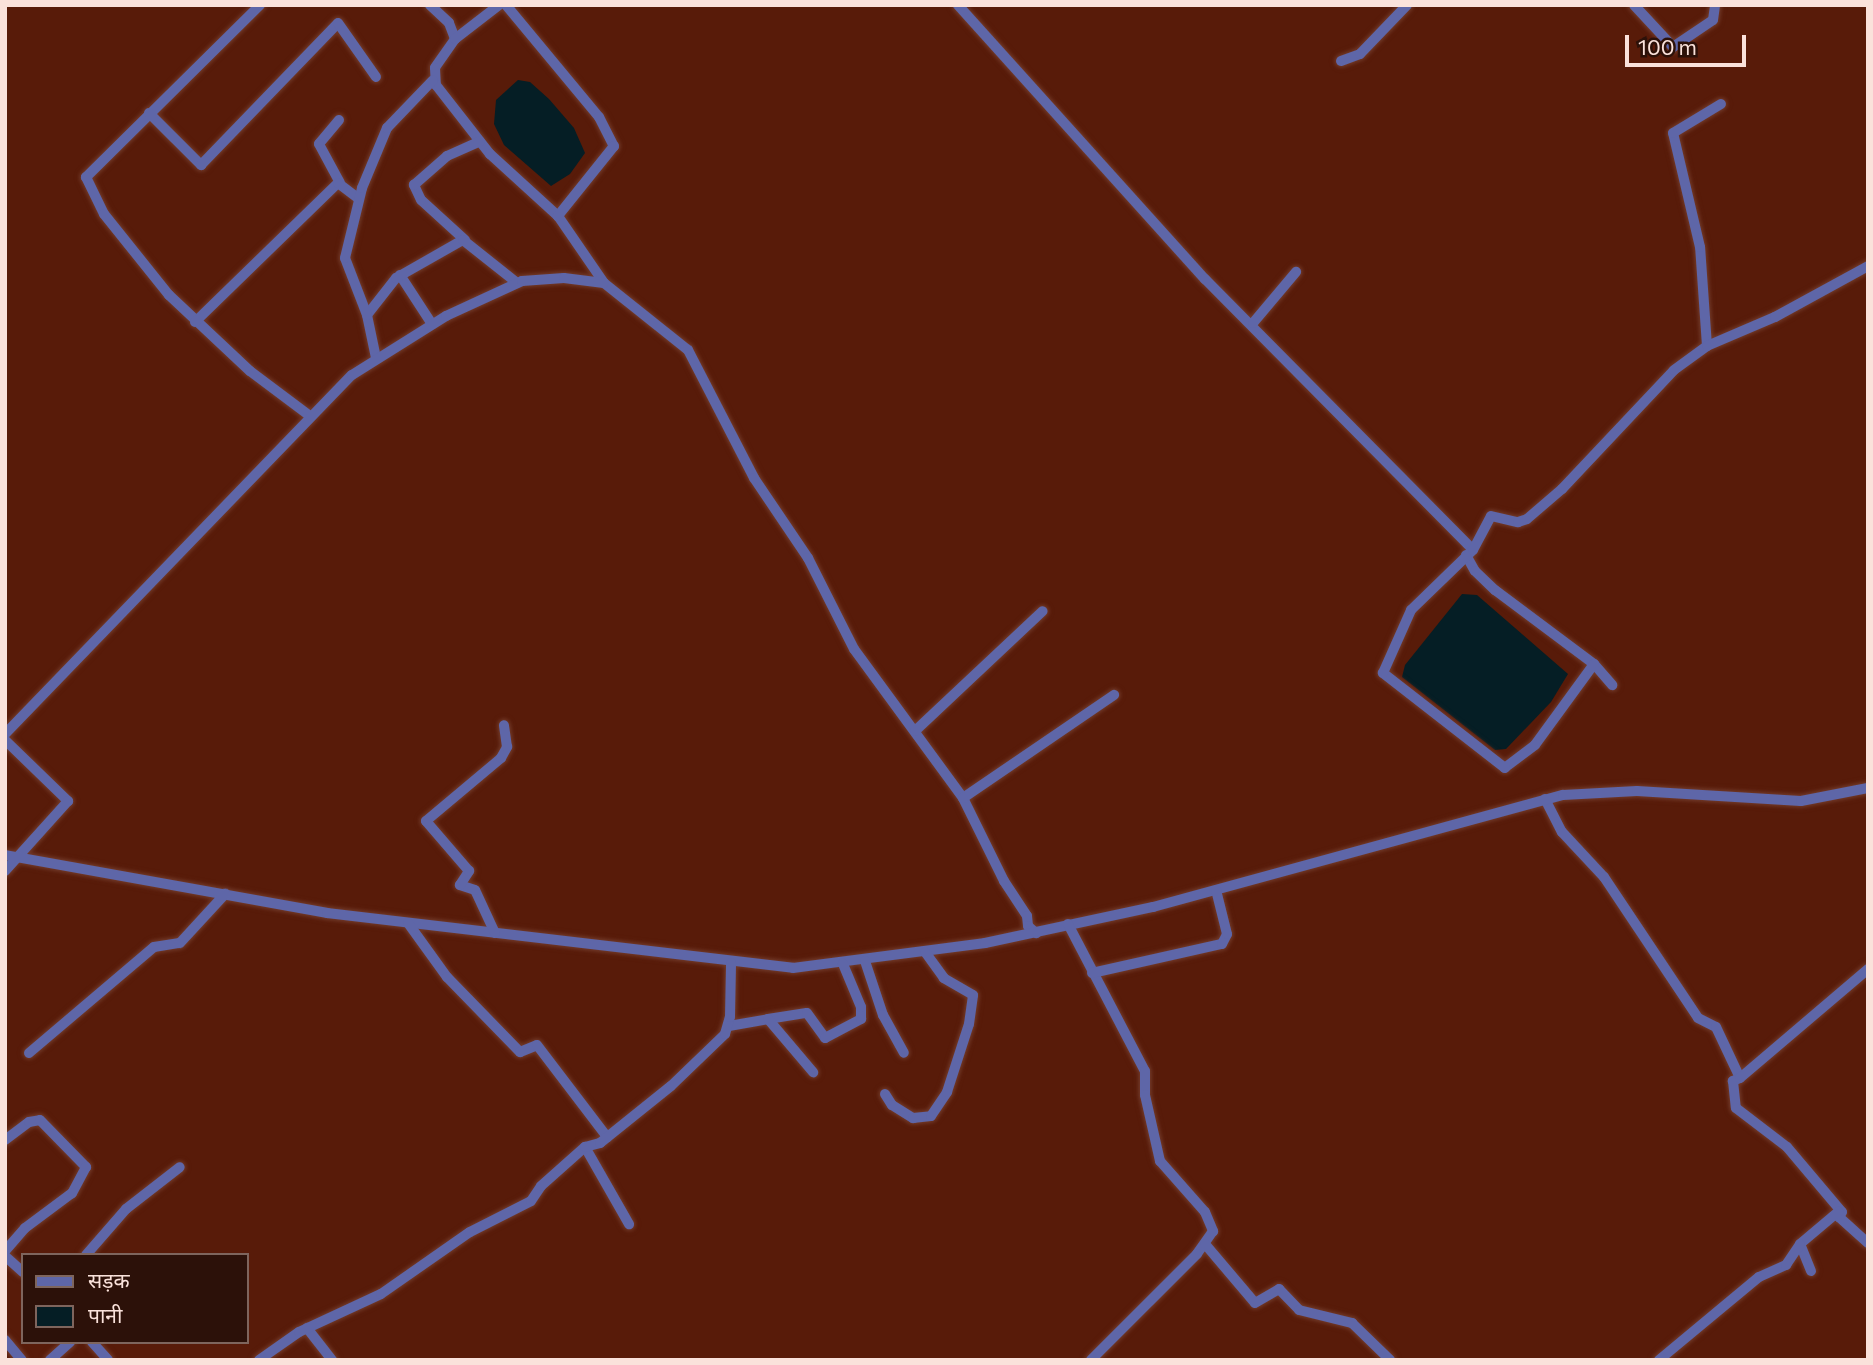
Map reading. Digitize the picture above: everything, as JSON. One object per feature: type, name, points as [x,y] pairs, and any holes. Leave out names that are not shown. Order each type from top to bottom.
[{"type":"street","points":[[260,5],[86,177],[111,223],[195,322],[310,416]]},
{"type":"street","points":[[430,5],[449,23],[456,39]]},
{"type":"street","points":[[376,358],[367,316],[345,258],[359,199],[387,128],[433,80],[438,62],[456,39],[499,5]]},
{"type":"street","points":[[506,5],[599,117],[614,146],[558,216]]},
{"type":"street","points":[[958,5],[1143,212],[1254,323],[1470,553],[1475,571],[1495,590],[1594,664],[1612,685]]},
{"type":"street","points":[[1341,61],[1360,54],[1407,5]]},
{"type":"street","points":[[1634,5],[1672,47],[1713,20],[1715,5]]},
{"type":"street","points":[[149,113],[201,165],[338,23],[376,78]]},
{"type":"street","points":[[433,80],[480,141],[558,216],[604,283],[688,350],[744,460],[800,544],[854,649],[963,798],[1004,881],[1027,916],[1028,926],[1036,933]]},
{"type":"street","points":[[1707,346],[1700,247],[1673,133],[1721,104]]},
{"type":"street","points":[[338,120],[319,145],[340,183],[359,199]]},
{"type":"street","points":[[480,141],[447,156],[414,185],[421,201],[517,283]]},
{"type":"street","points":[[195,322],[340,183]]},
{"type":"street","points":[[367,316],[400,275],[465,240]]},
{"type":"street","points":[[1594,664],[1535,745],[1505,768],[1386,680],[1383,673],[1411,611],[1470,553],[1491,516],[1518,522],[1527,519],[1576,475],[1674,370],[1707,346],[1775,317],[1868,266]]},
{"type":"street","points":[[1254,323],[1296,272]]},
{"type":"street","points":[[400,275],[432,324]]},
{"type":"street","points":[[5,734],[310,416],[376,358],[432,324],[517,283],[543,278],[604,283]]},
{"type":"street","points":[[915,732],[1043,611]]},
{"type":"street","points":[[963,798],[1114,695]]},
{"type":"street","points":[[495,933],[475,890],[460,885],[467,868],[426,821],[501,758],[507,747],[504,725]]},
{"type":"street","points":[[5,740],[68,801],[5,871]]},
{"type":"street","points":[[5,855],[408,923],[731,963],[793,968],[865,961],[1036,933],[1216,890],[1545,799],[1637,791],[1801,801],[1868,789]]},
{"type":"street","points":[[1545,799],[1562,832],[1604,877],[1698,1018],[1716,1027],[1740,1078]]},
{"type":"street","points":[[1092,973],[1222,944],[1227,934],[1216,890]]},
{"type":"street","points":[[29,1053],[154,947],[180,943],[225,894]]},
{"type":"street","points":[[408,923],[447,977],[520,1052],[537,1045],[607,1137]]},
{"type":"street","points":[[1068,924],[1144,1071],[1145,1095],[1160,1161],[1211,1222],[1213,1231],[1205,1244],[1091,1360]]},
{"type":"street","points":[[885,1094],[892,1105],[913,1118],[931,1116],[947,1092],[969,1024],[973,995],[944,978],[925,952]]},
{"type":"street","points":[[865,961],[883,1015],[904,1053]]},
{"type":"street","points":[[259,1360],[307,1328],[371,1300],[457,1239],[531,1201],[541,1186],[585,1147],[607,1137],[715,1048],[729,1026],[731,963]]},
{"type":"street","points":[[729,1026],[807,1013],[825,1038],[858,1021],[862,1007],[843,964]]},
{"type":"street","points":[[1659,1360],[1759,1277],[1786,1265],[1800,1244],[1838,1212],[1842,1212],[1787,1147],[1736,1108],[1732,1081],[1740,1078],[1868,970]]},
{"type":"street","points":[[768,1019],[813,1072]]},
{"type":"street","points":[[5,1140],[29,1122],[40,1120],[86,1167],[72,1193],[24,1228],[5,1253],[21,1270]]},
{"type":"street","points":[[585,1147],[629,1224]]},
{"type":"street","points":[[88,1253],[125,1209],[180,1167]]},
{"type":"street","points":[[1838,1212],[1868,1243]]},
{"type":"street","points":[[1205,1244],[1255,1303],[1279,1289],[1298,1310],[1352,1323],[1390,1360]]},
{"type":"street","points":[[1800,1244],[1811,1271]]},
{"type":"street","points":[[307,1328],[332,1360]]},
{"type":"street","points":[[5,1340],[22,1360]]},
{"type":"street","points":[[50,1360],[68,1344]]},
{"type":"street","points":[[94,1344],[108,1360]]},
{"type":"water","points":[[518,80],[530,82],[549,99],[574,128],[585,153],[570,174],[551,186],[504,145],[494,124],[496,100]]},
{"type":"water","points":[[1462,594],[1477,595],[1568,674],[1551,702],[1506,749],[1495,750],[1402,677],[1405,665]]}]
